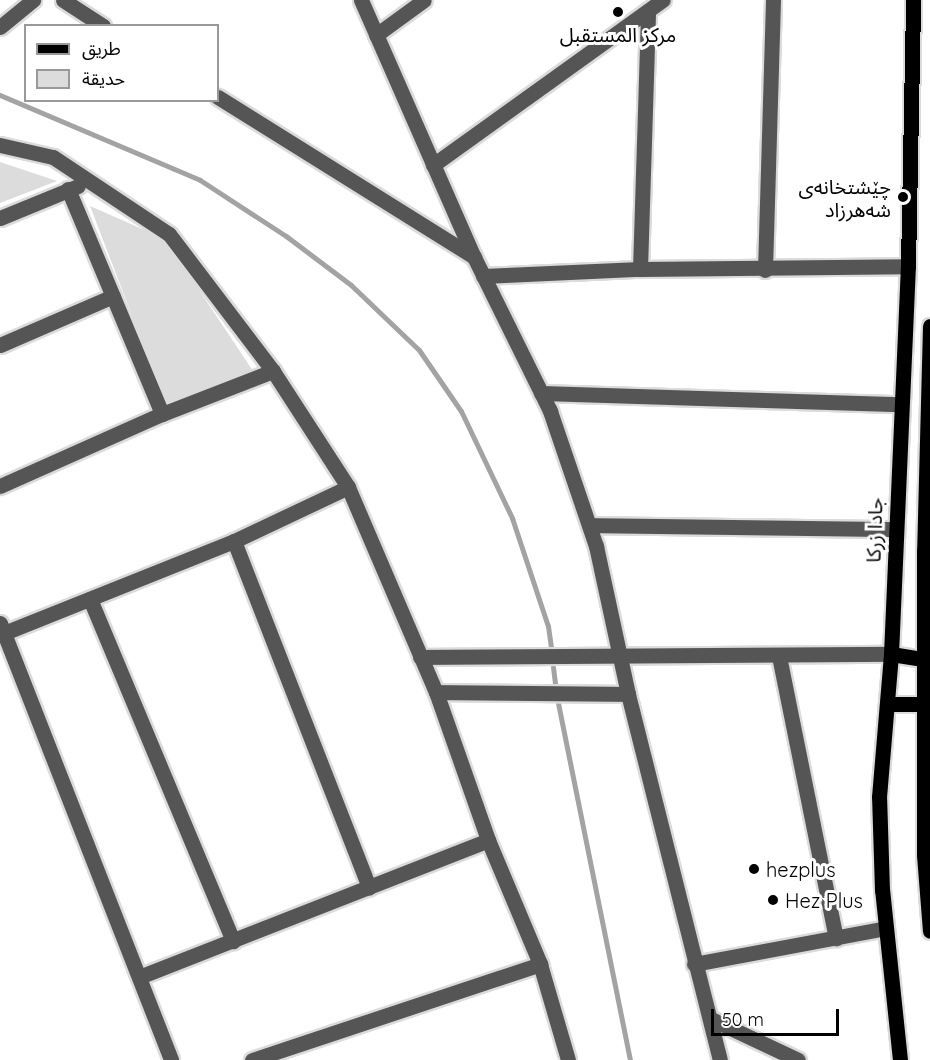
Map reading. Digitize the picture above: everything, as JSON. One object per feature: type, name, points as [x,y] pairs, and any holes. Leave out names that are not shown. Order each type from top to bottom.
[{"type":"main road","name":"جادا زرکا","points":[[900,1060],[886,928],[879,818],[891,654],[894,529],[908,266],[913,0]]},
{"type":"main road","points":[[930,326],[924,550],[927,659],[927,856],[930,931]]},
{"type":"main road","points":[[924,550],[930,567]]},
{"type":"main road","points":[[891,654],[927,659]]},
{"type":"main road","points":[[887,704],[927,704]]},
{"type":"street","points":[[0,27],[33,0]]},
{"type":"street","points":[[63,0],[101,24]]},
{"type":"street","points":[[361,0],[474,257],[541,393],[589,525],[694,964],[711,1019],[720,1060]]},
{"type":"street","points":[[376,34],[424,0]]},
{"type":"street","points":[[433,165],[663,0]]},
{"type":"street","points":[[765,270],[773,0]]},
{"type":"street","points":[[639,269],[648,11]]},
{"type":"street","points":[[219,98],[474,257]]},
{"type":"street","points":[[0,145],[53,157],[169,234],[273,371],[348,487],[436,692],[488,840],[540,964],[568,1060]]},
{"type":"street","points":[[0,218],[89,181]]},
{"type":"street","points":[[68,189],[162,414]]},
{"type":"street","points":[[483,276],[639,269],[765,270],[908,266]]},
{"type":"street","points":[[0,345],[112,296]]},
{"type":"street","points":[[0,486],[162,414],[273,371]]},
{"type":"street","points":[[541,393],[900,404]]},
{"type":"street","points":[[171,1060],[2,628],[90,599],[234,542],[348,487]]},
{"type":"street","points":[[589,525],[894,529]]},
{"type":"street","points":[[234,542],[369,888]]},
{"type":"street","points":[[90,599],[233,941]]},
{"type":"street","points":[[420,657],[891,654]]},
{"type":"street","points":[[779,656],[836,938]]},
{"type":"street","points":[[436,692],[628,694]]},
{"type":"street","points":[[139,977],[488,840]]},
{"type":"street","points":[[694,964],[886,928]]},
{"type":"street","points":[[252,1060],[540,964]]},
{"type":"street","points":[[711,1019],[798,1060]]},
{"type":"green space","points":[[0,162],[57,181],[0,203]]},
{"type":"green space","points":[[90,206],[165,239],[253,371],[166,404]]},
{"type":"waterway","points":[[0,95],[200,180],[286,236],[351,285],[419,350],[461,411],[512,518],[548,626],[551,648]]},
{"type":"waterway","points":[[553,667],[555,684]]},
{"type":"waterway","points":[[558,703],[630,1060]]},
{"type":"place","name":"مركز المستقبل","points":[[618,12]]},
{"type":"place","name":"چێشتخانەی شەهرزاد","points":[[903,197]]},
{"type":"place","name":"hezplus","points":[[754,869]]},
{"type":"place","name":"Hez Plus","points":[[773,900]]}]
